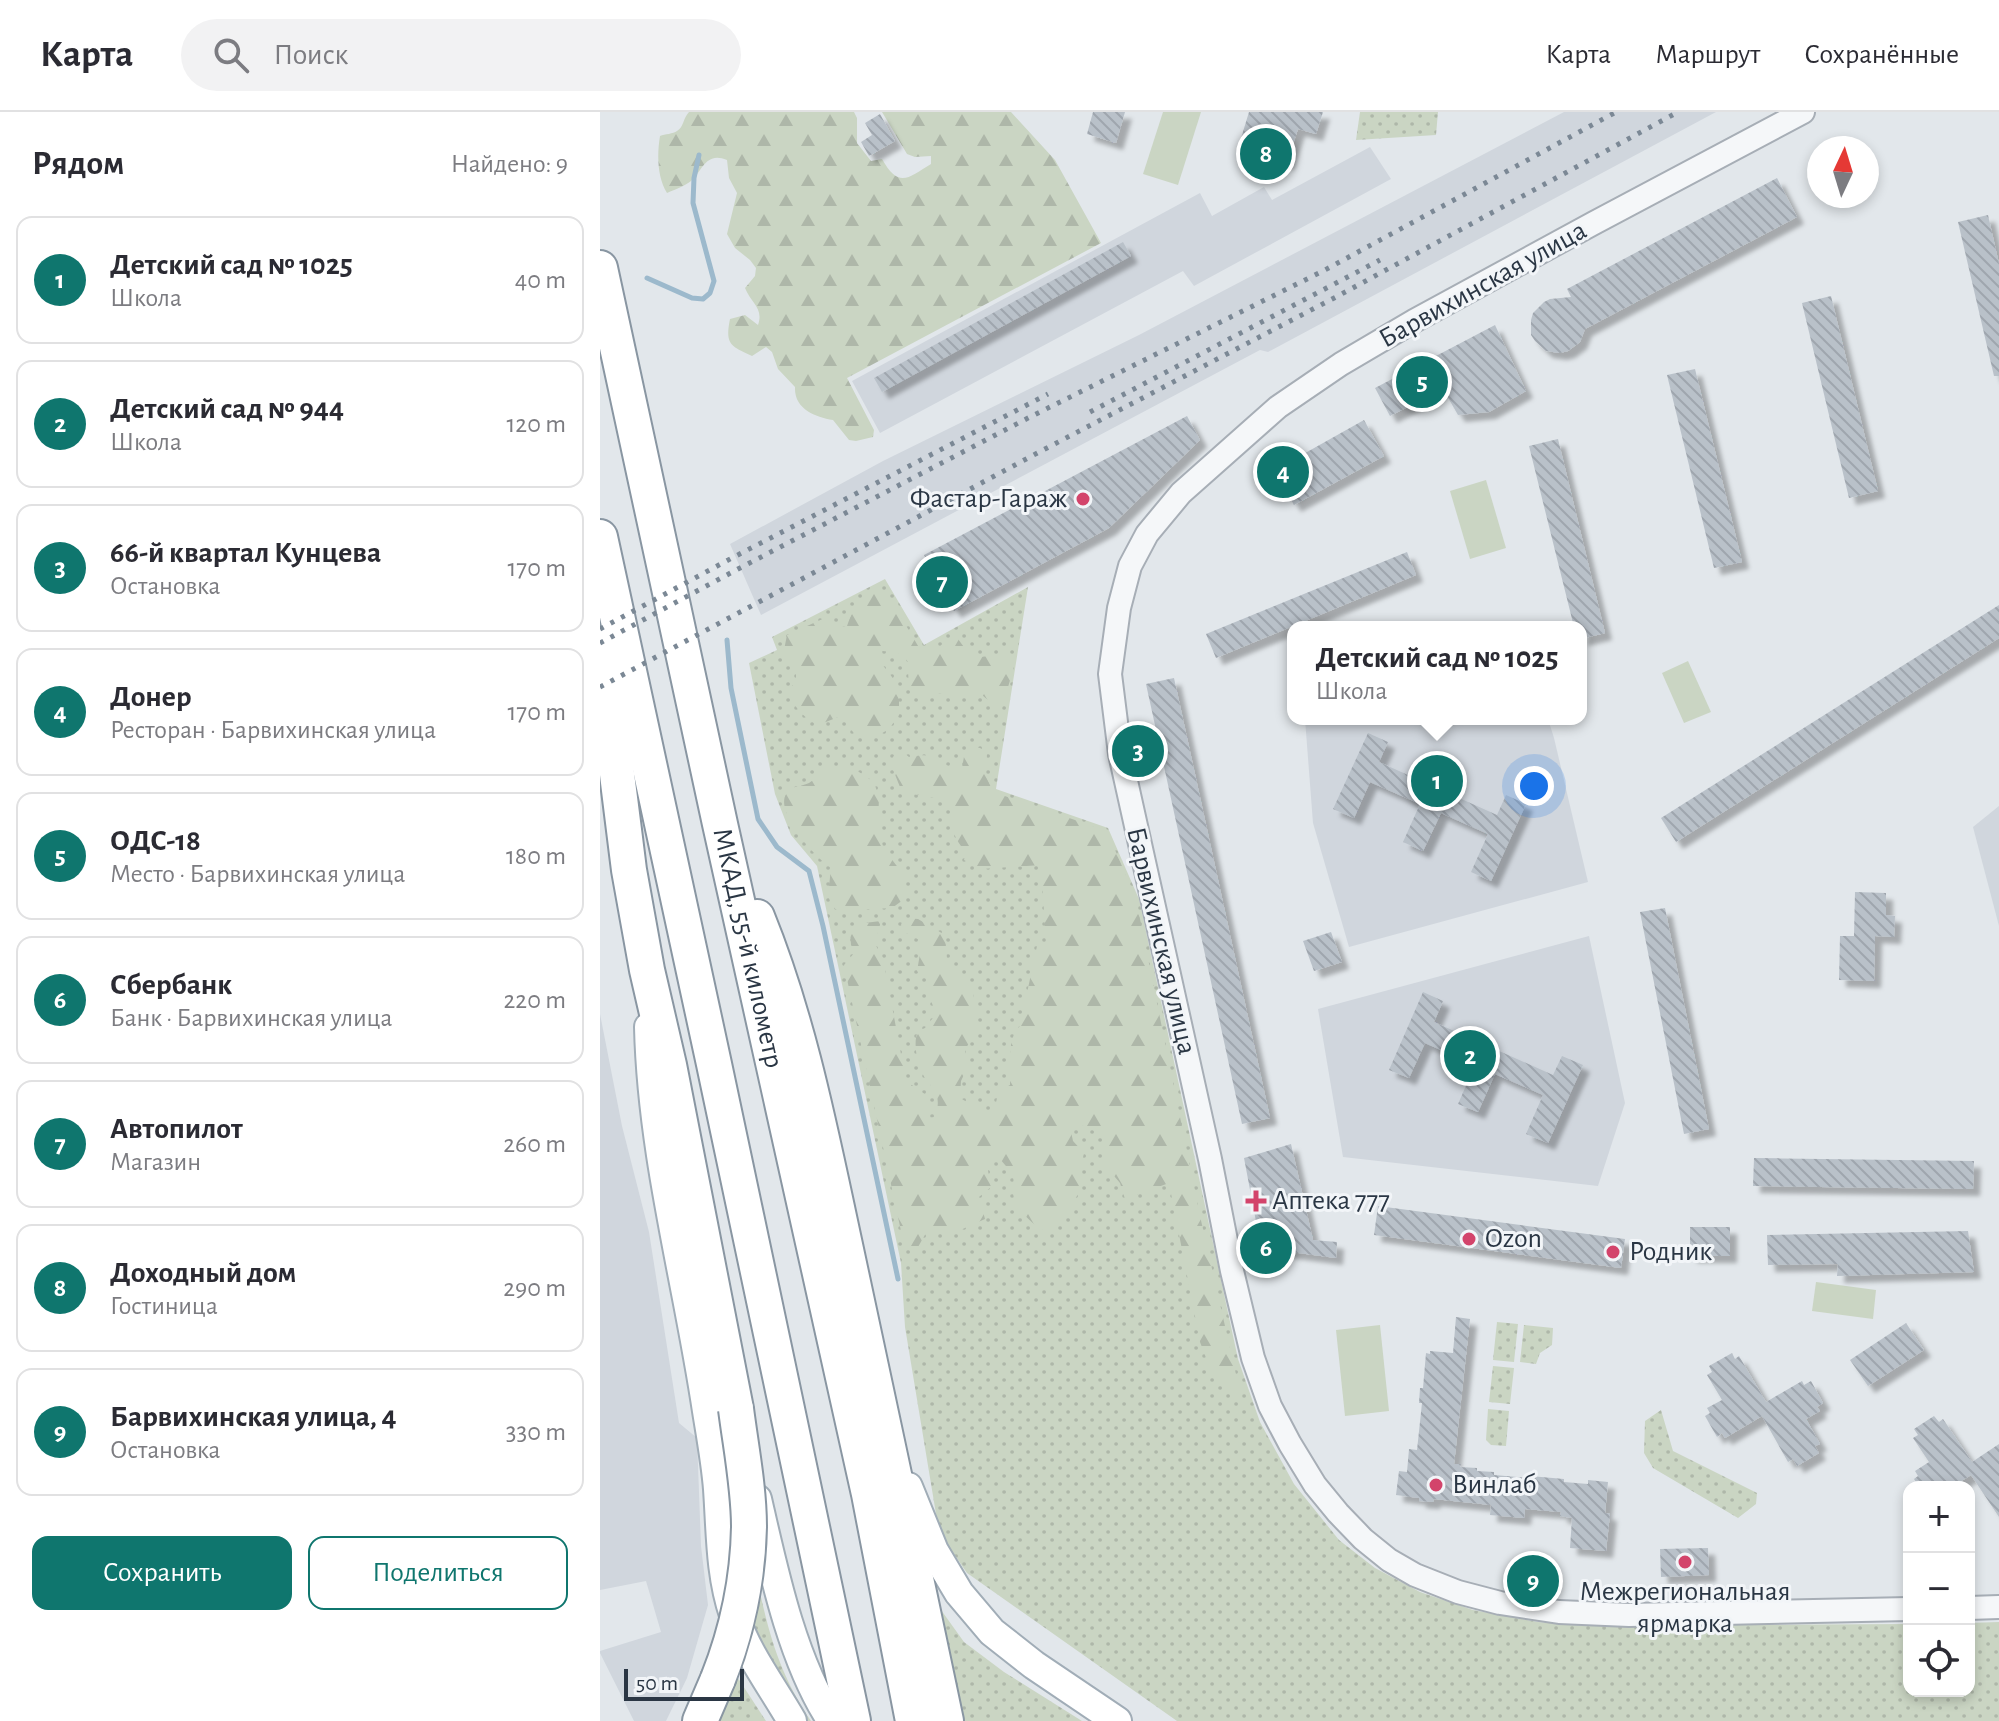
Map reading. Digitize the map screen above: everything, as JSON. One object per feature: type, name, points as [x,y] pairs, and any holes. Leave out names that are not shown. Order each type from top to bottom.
[{"type":"highway","name":"МКАД, 55-й километр","points":[[600,268],[869,1494],[913,1721]]},
{"type":"highway","name":"МКАД, 55-й километр","points":[[600,537],[853,1721]]},
{"type":"highway","points":[[600,547],[612,733],[629,870],[736,1409],[749,1526],[741,1599],[730,1648],[700,1721]]},
{"type":"highway","points":[[720,824],[775,962],[805,1063],[946,1721]]},
{"type":"main road","points":[[647,970],[657,1124],[669,1213],[707,1412],[718,1487],[723,1571],[734,1615],[752,1657],[792,1721]]},
{"type":"main road","points":[[736,1409],[774,1573],[808,1675],[832,1721]]},
{"type":"main road","points":[[881,1409],[934,1551],[959,1593],[992,1632],[1034,1665],[1117,1721]]},
{"type":"street","name":"Барвихинская улица","points":[[1803,112],[1414,321],[1341,364],[1278,407],[1181,493],[1147,534],[1130,566],[1119,608],[1110,674],[1120,754],[1253,1358],[1270,1406],[1290,1444],[1315,1485],[1338,1513],[1389,1560],[1458,1592],[1500,1603],[1559,1612],[1629,1615],[1903,1609]]},
{"type":"street","points":[[1975,1608],[1999,1607]]},
{"type":"shaded area","points":[[1564,112],[1716,112],[1268,352],[1260,350],[761,615],[730,544],[883,461],[1139,335]]},
{"type":"shaded area","points":[[1370,147],[1391,179],[1194,286],[1183,271],[880,433],[852,381],[1200,193],[1212,216],[1264,187],[1272,200]]},
{"type":"shaded area","points":[[1305,725],[1550,725],[1588,882],[1349,947],[1313,823]]},
{"type":"shaded area","points":[[1999,806],[1999,926],[1973,827]]},
{"type":"shaded area","points":[[1589,936],[1625,1103],[1598,1186],[1343,1157],[1318,1009]]},
{"type":"shaded area","points":[[600,1014],[622,1126],[649,1232],[679,1423],[697,1438],[701,1546],[708,1605],[687,1678],[666,1721],[634,1721],[600,1653],[661,1632],[646,1581],[600,1590]]},
{"type":"green space","points":[[689,112],[854,112],[857,118],[857,143],[871,161],[882,159],[894,174],[904,178],[931,164],[931,156],[907,154],[882,112],[1011,112],[1055,160],[1101,243],[847,378],[874,430],[873,437],[849,440],[833,420],[819,417],[802,406],[795,387],[778,369],[772,352],[766,347],[752,356],[739,350],[729,339],[730,319],[745,315],[758,325],[759,314],[745,288],[755,276],[756,268],[735,248],[727,234],[737,193],[729,178],[727,160],[710,160],[691,181],[667,193],[660,173],[660,136],[679,129]]},
{"type":"green space","points":[[1163,112],[1201,112],[1178,185],[1143,174]]},
{"type":"green space","points":[[1360,112],[1438,112],[1436,135],[1356,140]]},
{"type":"green space","points":[[1486,480],[1506,548],[1470,559],[1450,491]]},
{"type":"green space","points":[[885,579],[924,645],[1028,587],[996,789],[1108,828],[1139,899],[1238,1359],[1260,1422],[1294,1484],[1339,1540],[1375,1568],[1420,1592],[1473,1610],[1538,1622],[1588,1626],[1903,1624],[1903,1697],[1975,1697],[1975,1623],[1999,1622],[1999,1721],[1177,1721],[967,1573],[939,1532],[905,1327],[901,1263],[817,866],[791,835],[775,794],[749,663],[777,650],[772,637]]},
{"type":"green space","points":[[876,593],[885,594],[891,600],[921,651],[937,649],[949,638],[958,639],[972,658],[1013,656],[1015,663],[1002,708],[982,695],[962,697],[929,692],[922,696],[911,687],[906,659],[896,653],[880,651],[878,659],[892,677],[899,699],[899,715],[889,729],[874,738],[856,736],[841,716],[818,725],[803,715],[795,706],[791,694],[796,672],[784,650],[787,635],[827,617],[839,627],[847,626],[860,600]]},
{"type":"green space","points":[[1688,661],[1711,712],[1684,723],[1662,673]]},
{"type":"green space","points":[[972,747],[987,752],[986,776],[993,792],[1107,831],[1136,899],[1200,1216],[1240,1392],[1232,1392],[1213,1376],[1200,1342],[1169,1183],[1125,1199],[1120,1183],[1104,1164],[1104,1138],[1077,1121],[1070,1127],[1073,1141],[1084,1153],[1079,1193],[1052,1233],[1034,1224],[1022,1212],[1013,1193],[1012,1174],[1000,1159],[992,1159],[987,1165],[991,1187],[979,1197],[985,1219],[956,1232],[926,1233],[918,1247],[909,1249],[904,1245],[844,965],[855,952],[851,945],[850,929],[856,924],[881,921],[875,944],[883,958],[906,1081],[926,1095],[928,1118],[935,1117],[938,1100],[921,1070],[916,1043],[918,1031],[925,1028],[936,1014],[930,998],[930,982],[917,971],[920,954],[918,939],[904,932],[901,924],[907,918],[918,919],[945,935],[947,960],[973,989],[977,1029],[965,1050],[968,1066],[961,1081],[960,1098],[988,1114],[995,1110],[1000,1092],[1010,1085],[1013,1038],[1020,1026],[1037,946],[1046,943],[1041,865],[981,869],[964,860],[966,853],[952,826],[951,806],[945,800],[902,792],[890,762],[895,754],[903,752],[909,757],[927,755],[951,767],[962,768],[965,751]]},
{"type":"green space","points":[[828,768],[853,768],[874,782],[879,798],[878,823],[883,848],[903,874],[903,900],[892,908],[838,911],[829,896],[830,867],[807,845],[791,823],[784,802],[788,791],[809,783]]},
{"type":"green space","points":[[1816,1282],[1876,1290],[1873,1319],[1812,1311]]},
{"type":"green space","points":[[1497,1322],[1518,1324],[1514,1362],[1493,1360]]},
{"type":"green space","points":[[1380,1325],[1389,1411],[1345,1416],[1336,1330]]},
{"type":"green space","points":[[1524,1325],[1553,1328],[1552,1345],[1540,1353],[1536,1364],[1520,1362]]},
{"type":"green space","points":[[1493,1366],[1514,1368],[1510,1404],[1489,1402]]},
{"type":"green space","points":[[1488,1409],[1509,1411],[1506,1446],[1491,1445],[1486,1440]]},
{"type":"green space","points":[[1661,1410],[1673,1451],[1757,1493],[1756,1504],[1738,1518],[1653,1468],[1644,1453],[1645,1421]]},
{"type":"green space","points":[[756,1574],[782,1668],[811,1721],[798,1721],[748,1625]]},
{"type":"green space","points":[[936,1603],[964,1642],[1004,1672],[1082,1721],[951,1721]]},
{"type":"green space","points":[[734,1672],[766,1721],[716,1721]]},
{"type":"building","points":[[1093,112],[1125,112],[1116,143],[1087,134]]},
{"type":"building","points":[[1249,112],[1323,112],[1316,134],[1298,129],[1287,163],[1238,148]]},
{"type":"building","points":[[880,114],[895,141],[869,156],[861,142],[872,135],[865,123]]},
{"type":"building","points":[[1777,178],[1797,217],[1585,329],[1580,342],[1568,351],[1546,351],[1531,335],[1533,313],[1544,302],[1571,297],[1567,289]]},
{"type":"building","points":[[1988,215],[1999,264],[1999,376],[1994,376],[1958,222]]},
{"type":"building","points":[[1123,242],[1131,256],[882,392],[874,378]]},
{"type":"building","points":[[1831,296],[1878,491],[1849,498],[1802,303]]},
{"type":"building","points":[[1495,325],[1526,391],[1489,412],[1458,415],[1443,389],[1390,416],[1375,388]]},
{"type":"building","points":[[1695,369],[1742,562],[1714,568],[1667,375]]},
{"type":"building","points":[[1187,416],[1200,440],[1109,528],[954,611],[924,555]]},
{"type":"building","points":[[1364,420],[1384,456],[1294,505],[1275,470]]},
{"type":"building","points":[[1558,439],[1605,633],[1587,638],[1587,621],[1573,621],[1529,446]]},
{"type":"building","points":[[1407,552],[1416,575],[1305,621],[1287,621],[1287,629],[1216,658],[1206,634]]},
{"type":"building","points":[[1999,605],[1999,638],[1676,842],[1661,818]]},
{"type":"building","points":[[1174,678],[1270,1118],[1242,1124],[1146,684]]},
{"type":"building","points":[[1368,733],[1388,742],[1379,762],[1497,815],[1506,795],[1526,804],[1491,881],[1471,872],[1488,834],[1441,813],[1423,851],[1403,842],[1420,804],[1370,782],[1354,818],[1333,809]]},
{"type":"building","points":[[1855,892],[1886,893],[1886,915],[1895,916],[1894,937],[1875,936],[1874,981],[1839,980],[1840,936],[1854,936]]},
{"type":"building","points":[[1665,908],[1709,1129],[1684,1134],[1640,912]]},
{"type":"building","points":[[1331,932],[1342,962],[1314,971],[1303,941]]},
{"type":"building","points":[[1423,992],[1443,1001],[1434,1022],[1553,1075],[1562,1056],[1583,1065],[1548,1143],[1526,1134],[1543,1095],[1495,1074],[1478,1112],[1458,1104],[1475,1065],[1425,1043],[1409,1078],[1389,1070]]},
{"type":"building","points":[[1291,1144],[1313,1240],[1337,1242],[1336,1258],[1261,1248],[1244,1158]]},
{"type":"building","points":[[1754,1158],[1974,1161],[1973,1189],[1753,1186]]},
{"type":"building","points":[[1378,1206],[1625,1239],[1621,1268],[1374,1235]]},
{"type":"building","points":[[1690,1227],[1730,1227],[1730,1256],[1690,1256]]},
{"type":"building","points":[[1968,1231],[1974,1272],[1837,1276],[1838,1264],[1768,1265],[1767,1235]]},
{"type":"building","points":[[1456,1317],[1470,1319],[1454,1464],[1494,1472],[1494,1475],[1564,1479],[1564,1482],[1588,1484],[1588,1480],[1608,1482],[1605,1513],[1610,1514],[1606,1551],[1570,1548],[1572,1518],[1560,1516],[1561,1512],[1525,1509],[1524,1518],[1490,1515],[1491,1505],[1434,1499],[1433,1502],[1419,1501],[1419,1498],[1396,1495],[1399,1471],[1407,1472],[1409,1449],[1417,1450],[1422,1403],[1419,1403],[1420,1388],[1423,1388],[1426,1353],[1453,1353]]},
{"type":"building","points":[[1906,1323],[1924,1350],[1868,1386],[1850,1360]]},
{"type":"building","points":[[1732,1353],[1735,1359],[1739,1356],[1766,1402],[1802,1381],[1804,1385],[1811,1381],[1823,1403],[1817,1407],[1820,1411],[1806,1419],[1820,1444],[1815,1446],[1819,1453],[1797,1466],[1793,1459],[1788,1462],[1762,1416],[1725,1438],[1722,1433],[1717,1437],[1705,1416],[1710,1413],[1707,1408],[1722,1400],[1707,1375],[1712,1372],[1709,1366]]},
{"type":"building","points":[[1934,1416],[1939,1422],[1943,1419],[1972,1462],[1999,1444],[1999,1517],[1971,1475],[1962,1481],[1915,1481],[1918,1476],[1915,1471],[1929,1462],[1913,1438],[1918,1435],[1914,1429]]},
{"type":"building","name":"Межрегиональная ярмарка","points":[[1708,1548],[1709,1575],[1661,1577],[1660,1549]]},
{"type":"waterway","points":[[647,278],[692,298],[703,299],[710,293],[714,281],[693,203],[699,155]]},
{"type":"waterway","points":[[727,640],[731,688],[758,819],[777,847],[809,871],[898,1279]]},
{"type":"railway","points":[[600,643],[1030,417],[1323,271],[1616,112]]},
{"type":"railway","points":[[600,687],[1678,112]]},
{"type":"railway","points":[[1090,412],[1380,260]]},
{"type":"railway","points":[[600,629],[1048,394]]},
{"type":"place","name":"Доходный дом","points":[[1266,154]]},
{"type":"place","name":"ОДС-18","points":[[1422,382]]},
{"type":"place","name":"Донер","points":[[1283,472]]},
{"type":"place","name":"Фастар-Гараж","points":[[1083,499]]},
{"type":"place","name":"Автопилот","points":[[942,582]]},
{"type":"place","name":"66-й квартал Кунцева","points":[[1138,751]]},
{"type":"place","name":"Детский сад № 1025","points":[[1437,781]]},
{"type":"place","name":"Детский сад № 944","points":[[1470,1056]]},
{"type":"place","name":"Аптека 777","points":[[1256,1201]]},
{"type":"place","name":"Ozon","points":[[1469,1239]]},
{"type":"place","name":"Сбербанк","points":[[1266,1248]]},
{"type":"place","name":"Родник","points":[[1613,1252]]},
{"type":"place","name":"Винлаб","points":[[1436,1485]]},
{"type":"place","name":"Межрегиональная ярмарка","points":[[1685,1562]]},
{"type":"place","name":"Барвихинская улица, 4","points":[[1533,1581]]}]
